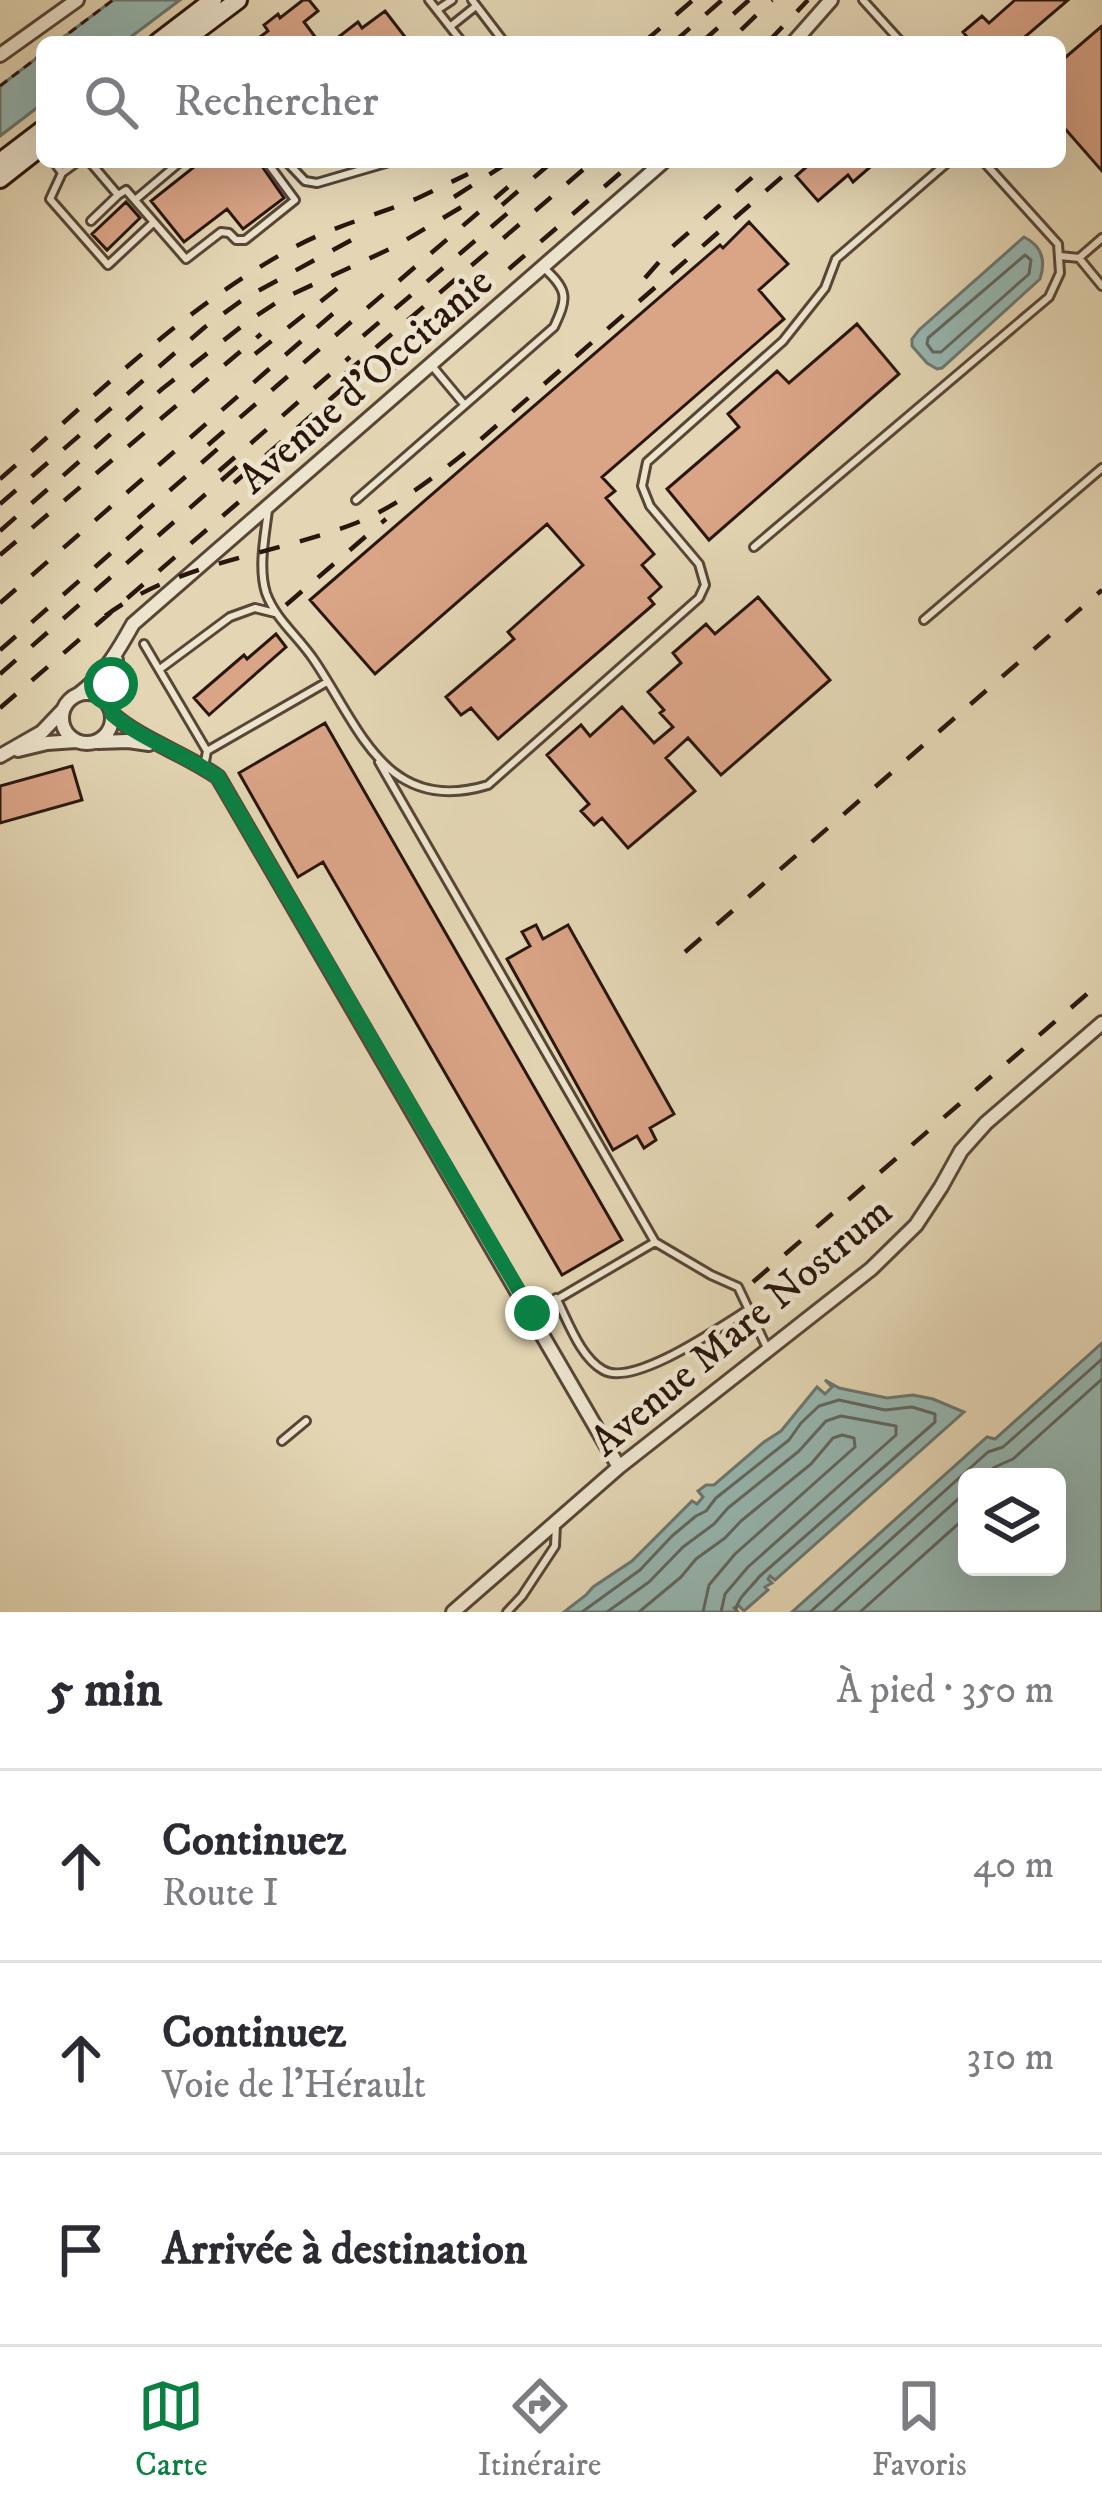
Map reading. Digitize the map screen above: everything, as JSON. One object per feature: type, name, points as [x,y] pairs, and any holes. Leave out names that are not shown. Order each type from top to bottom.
[{"type":"main road","points":[[166,36],[213,0]]},
{"type":"main road","points":[[190,36],[238,0]]},
{"type":"main road","points":[[0,162],[36,135]]},
{"type":"main road","points":[[0,178],[36,151]]},
{"type":"street","points":[[799,36],[831,0]]},
{"type":"street","points":[[0,55],[73,3]]},
{"type":"street","name":"Avenue d'Occitanie","points":[[2,754],[42,732],[69,700],[96,681],[133,624],[656,168]]},
{"type":"street","points":[[97,742],[111,725],[117,653]]},
{"type":"street","points":[[79,694],[104,699],[130,730],[218,777],[619,1467]]},
{"type":"street","points":[[63,710],[67,734],[76,741]]},
{"type":"street","name":"Avenue d'Occitanie","points":[[2,754],[76,741],[166,747]]},
{"type":"street","name":"Avenue Mare Nostrum","points":[[453,1612],[619,1467],[871,1269],[916,1225],[961,1151],[986,1123],[1102,1023]]},
{"type":"lane","points":[[429,0],[457,36]]},
{"type":"lane","points":[[437,10],[452,0]]},
{"type":"lane","points":[[863,0],[896,36]]},
{"type":"lane","points":[[450,27],[474,3],[499,36]]},
{"type":"lane","points":[[58,168],[62,173]]},
{"type":"lane","points":[[69,168],[50,199],[108,265],[153,223]]},
{"type":"lane","points":[[96,168],[118,195]]},
{"type":"lane","points":[[135,200],[172,168]]},
{"type":"lane","points":[[91,221],[126,190],[186,259],[220,232],[245,240],[267,217],[295,200],[271,168]]},
{"type":"lane","points":[[292,168],[304,181],[317,183],[368,168]]},
{"type":"lane","points":[[377,759],[408,783],[437,792],[463,792],[488,784],[699,598],[705,585],[699,563],[650,506],[642,487],[646,462],[783,341],[825,288],[836,259],[941,168]]},
{"type":"lane","points":[[754,547],[1049,297],[1060,273],[1058,244],[989,168]]},
{"type":"lane","points":[[164,234],[172,227]]},
{"type":"lane","points":[[1079,258],[1102,238]]},
{"type":"lane","points":[[1060,256],[1079,258],[1102,286]]},
{"type":"lane","points":[[356,500],[554,327],[565,304],[562,284],[543,266]]},
{"type":"lane","points":[[431,364],[463,404]]},
{"type":"lane","points":[[924,620],[1102,468]]},
{"type":"lane","points":[[268,506],[264,587],[275,613],[313,657],[377,759],[655,1242],[738,1287],[768,1350]]},
{"type":"lane","points":[[160,669],[230,617],[254,608],[275,613]]},
{"type":"lane","points":[[144,644],[207,751],[204,767]]},
{"type":"lane","points":[[207,751],[327,682]]},
{"type":"lane","points":[[532,1313],[655,1242]]},
{"type":"lane","points":[[556,1298],[587,1356],[603,1371],[622,1376],[645,1369],[749,1310]]},
{"type":"lane","points":[[282,1441],[306,1421]]},
{"type":"lane","points":[[507,1612],[556,1546],[556,1522]]},
{"type":"path","points":[[65,36],[112,0]]},
{"type":"path","points":[[0,86],[36,59]]},
{"type":"water","points":[[113,0],[180,0],[132,36],[65,36]]},
{"type":"water","points":[[36,59],[36,109],[0,136],[0,86]]},
{"type":"water","points":[[1024,237],[1041,255],[1040,279],[942,368],[927,363],[912,346],[912,339]]},
{"type":"water","points":[[1102,1343],[1102,1612],[792,1612],[987,1437],[995,1439]]},
{"type":"water","points":[[825,1380],[839,1388],[887,1398],[933,1399],[964,1412],[775,1580],[770,1576],[768,1590],[744,1611],[738,1605],[734,1608],[738,1612],[564,1612],[632,1561],[692,1501],[697,1504],[703,1497],[698,1491],[714,1485],[781,1431],[817,1387],[825,1394],[832,1387]]},
{"type":"building","points":[[309,0],[318,11],[304,22],[314,36],[261,36],[268,31],[264,25],[278,14],[280,18]]},
{"type":"building","points":[[1015,0],[1068,0],[1026,36],[966,36],[963,32],[982,16],[989,23]]},
{"type":"building","points":[[385,11],[404,36],[340,36],[358,22],[362,28]]},
{"type":"building","points":[[1102,26],[1102,171],[1066,130],[1066,57]]},
{"type":"building","points":[[193,168],[263,168],[284,198],[243,229],[227,209],[184,242],[151,201]]},
{"type":"building","points":[[805,168],[869,168],[853,182],[848,175],[818,201],[796,176]]},
{"type":"building","points":[[126,202],[140,218],[107,250],[92,234]]},
{"type":"building","points":[[749,222],[788,264],[759,290],[784,319],[602,477],[615,491],[606,498],[654,554],[642,565],[661,587],[649,598],[654,604],[498,739],[471,708],[461,715],[446,697],[514,639],[508,632],[583,565],[547,524],[375,674],[310,600]]},
{"type":"building","points":[[857,324],[899,374],[709,540],[667,489],[739,427],[728,414],[777,371],[789,383]]},
{"type":"building","points":[[758,597],[830,680],[721,775],[688,738],[666,758],[695,791],[628,848],[602,818],[594,825],[581,811],[589,804],[547,755],[581,725],[590,736],[622,707],[654,743],[673,727],[648,692],[681,663],[673,653],[706,624],[715,634]]},
{"type":"building","points":[[276,634],[286,647],[209,715],[194,698]]},
{"type":"building","points":[[325,723],[622,1240],[562,1275],[323,862],[298,877],[239,773]]},
{"type":"building","points":[[72,766],[82,800],[0,823],[0,786]]},
{"type":"building","points":[[536,925],[543,939],[568,925],[674,1114],[650,1128],[656,1140],[644,1148],[637,1136],[613,1150],[507,959],[530,946],[522,932]]},
{"type":"railway","points":[[651,36],[693,0]]},
{"type":"railway","points":[[681,36],[722,0]]},
{"type":"railway","points":[[709,36],[749,0]]},
{"type":"railway","points":[[741,30],[772,0]]},
{"type":"railway","points":[[774,36],[808,0]]},
{"type":"railway","points":[[454,197],[500,168]]},
{"type":"railway","points":[[502,205],[545,168]]},
{"type":"railway","points":[[344,375],[585,168]]},
{"type":"railway","points":[[0,708],[626,168]]},
{"type":"railway","points":[[645,278],[672,247],[763,168]]},
{"type":"railway","points":[[105,616],[164,583],[356,523],[402,499],[472,447],[792,168]]},
{"type":"railway","points":[[0,479],[139,357],[250,273],[305,242],[468,174]]},
{"type":"railway","points":[[208,445],[508,187]]},
{"type":"railway","points":[[0,531],[162,389],[247,322],[282,299],[394,247],[475,199]]},
{"type":"railway","points":[[363,336],[523,200]]},
{"type":"railway","points":[[0,504],[205,327],[245,298],[368,231]]},
{"type":"railway","points":[[255,354],[344,283]]},
{"type":"railway","points":[[0,603],[344,304]]},
{"type":"railway","points":[[0,555],[261,334]]},
{"type":"railway","points":[[219,471],[350,357]]},
{"type":"railway","points":[[234,483],[365,369]]},
{"type":"railway","points":[[138,518],[229,439]]},
{"type":"railway","points":[[0,674],[239,465]]},
{"type":"railway","points":[[0,650],[158,512]]},
{"type":"railway","points":[[286,605],[386,519]]},
{"type":"railway","points":[[685,952],[1102,590]]},
{"type":"railway","points":[[753,1282],[1102,981]]},
{"type":"route","points":[[111,684],[112,714],[130,730],[218,777],[532,1313]]}]
